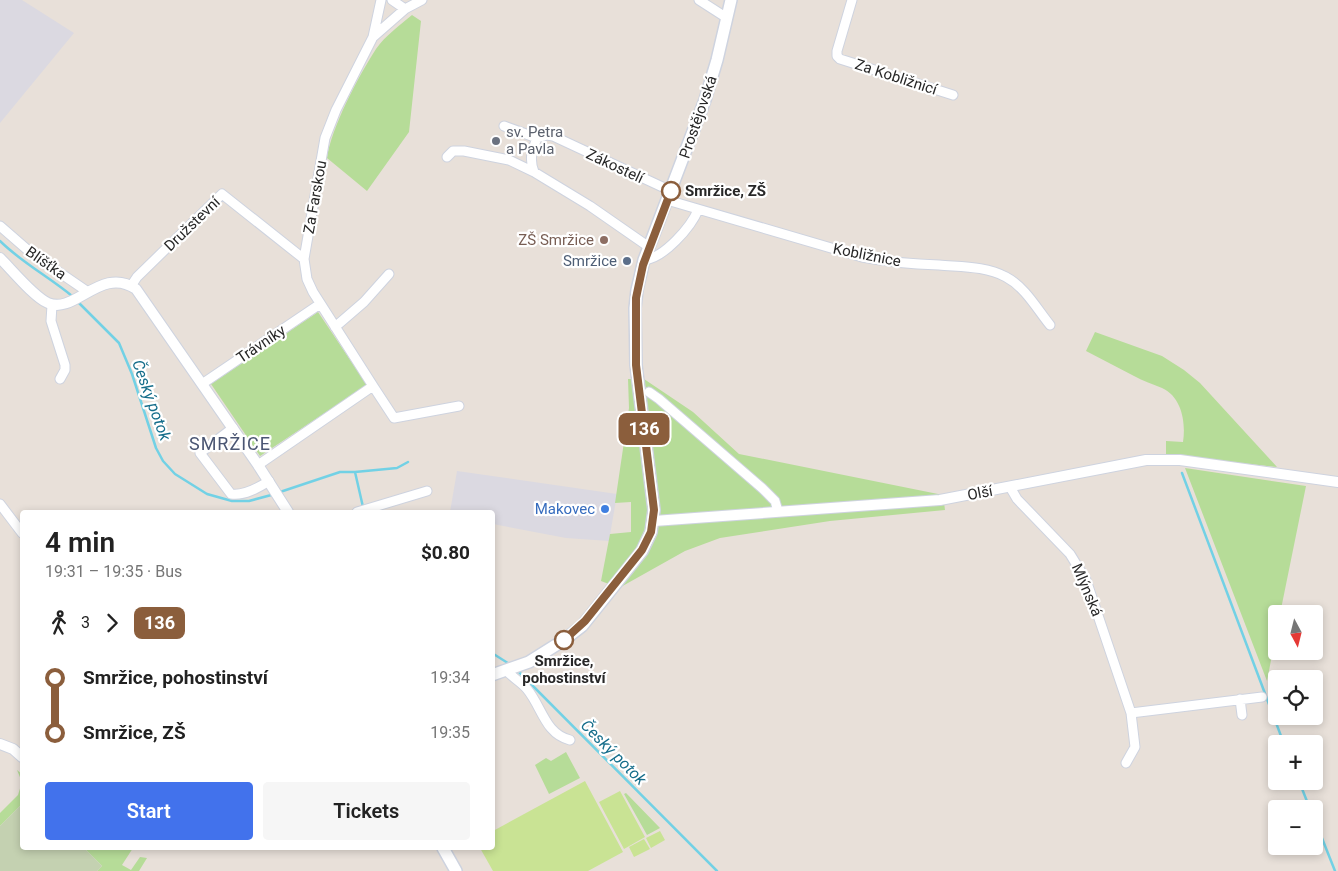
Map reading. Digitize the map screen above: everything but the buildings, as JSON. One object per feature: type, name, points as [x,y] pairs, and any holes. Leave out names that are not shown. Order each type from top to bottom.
[{"type":"main road","name":"Prostějovská","points":[[654,521],[635,348],[636,298],[644,260],[709,86],[731,0]]},
{"type":"main road","points":[[495,674],[524,664],[582,626],[642,550],[649,538],[654,521]]},
{"type":"main road","points":[[443,850],[456,871]]},
{"type":"street","points":[[373,37],[381,0]]},
{"type":"street","points":[[392,0],[405,9]]},
{"type":"street","name":"Za Farskou","points":[[335,327],[307,279],[304,259],[325,138],[336,110],[373,37],[405,9],[422,0]]},
{"type":"street","points":[[699,0],[727,18]]},
{"type":"street","name":"Za Kobližnicí","points":[[852,0],[837,51],[837,56],[840,59],[953,95]]},
{"type":"street","name":"Zákostelí","points":[[504,126],[537,138],[547,135],[553,136],[669,196]]},
{"type":"street","points":[[534,172],[530,163],[537,138]]},
{"type":"street","points":[[447,157],[453,152],[464,151],[510,160],[534,172],[590,206],[649,247]]},
{"type":"street","name":"Družstevní","points":[[131,286],[137,277],[222,194],[304,259]]},
{"type":"street","name":"Kobližnice","points":[[669,196],[698,210],[862,257],[884,261],[971,268],[997,273],[1007,277],[1023,290],[1050,325]]},
{"type":"street","points":[[644,260],[659,254],[685,231],[695,218],[698,210]]},
{"type":"street","name":"Blíšťka","points":[[0,226],[84,294]]},
{"type":"street","name":"Blíšťka","points":[[0,258],[38,297],[52,305],[62,305],[110,283],[121,283],[131,286]]},
{"type":"street","points":[[389,274],[364,302],[335,327],[394,418],[459,406]]},
{"type":"street","points":[[131,286],[139,292],[287,510]]},
{"type":"street","name":"Trávníky","points":[[202,384],[320,304]]},
{"type":"street","points":[[52,305],[52,321],[65,365],[65,370],[60,380]]},
{"type":"street","points":[[258,465],[373,386]]},
{"type":"street","points":[[649,392],[762,488],[775,501],[778,511]]},
{"type":"street","points":[[233,428],[200,453],[231,494],[247,492],[270,483]]},
{"type":"street","name":"Olší","points":[[654,521],[940,500],[1146,460],[1180,460],[1338,482]]},
{"type":"street","name":"Mlýnská","points":[[1010,487],[1017,499],[1064,546],[1086,580],[1131,713],[1135,747],[1126,762]]},
{"type":"street","points":[[364,510],[427,491]]},
{"type":"street","points":[[0,504],[20,530]]},
{"type":"street","points":[[508,670],[530,693],[539,707],[547,726],[563,738],[570,740]]},
{"type":"street","points":[[1131,713],[1262,697]]},
{"type":"street","points":[[1240,700],[1242,715]]},
{"type":"street","points":[[0,744],[13,749],[20,755]]},
{"type":"shaded area","points":[[0,0],[22,0],[74,33],[0,123]]},
{"type":"shaded area","points":[[457,471],[617,494],[609,541],[566,538],[495,524],[495,510],[450,510]]},
{"type":"green space","points":[[412,15],[421,21],[409,132],[367,191],[327,158],[330,146],[347,102],[376,49],[388,35]]},
{"type":"green space","points":[[318,312],[367,385],[260,456],[211,384]]},
{"type":"green space","points":[[1095,332],[1162,356],[1184,370],[1200,383],[1277,467],[1166,455],[1166,441],[1183,442],[1183,419],[1178,404],[1169,392],[1137,378],[1086,351]]},
{"type":"green space","points":[[628,379],[644,379],[693,412],[739,454],[943,495],[945,510],[830,521],[720,538],[685,551],[619,588],[601,581],[610,534],[631,532],[631,502],[615,503],[629,408]]},
{"type":"green space","points":[[1185,468],[1306,486],[1282,605],[1268,605],[1268,660],[1271,660],[1267,681]]},
{"type":"green space","points":[[566,752],[580,778],[549,794],[535,765],[546,758],[551,761]]},
{"type":"green space","points":[[585,781],[623,852],[588,871],[493,871],[481,850],[495,850],[495,830]]},
{"type":"green space","points":[[20,788],[20,806],[0,826],[0,813],[18,795]]},
{"type":"green space","points":[[620,791],[645,837],[624,849],[599,802]]},
{"type":"green space","points":[[626,793],[660,828],[647,835],[624,794]]},
{"type":"green space","points":[[20,806],[20,850],[86,850],[102,866],[97,871],[0,871],[0,826]]},
{"type":"green space","points":[[660,831],[665,840],[651,848],[646,838]]},
{"type":"green space","points":[[644,839],[650,849],[634,857],[629,847]]},
{"type":"green space","points":[[86,850],[132,850],[122,865],[131,870],[140,857],[147,858],[139,871],[97,871],[102,866]]},
{"type":"waterway","name":"Český potok","points":[[0,241],[17,256],[72,296]]},
{"type":"waterway","name":"Český potok","points":[[78,302],[119,343],[132,374],[156,448],[163,461],[175,474],[207,494],[232,501],[249,501],[275,494]]},
{"type":"waterway","points":[[355,472],[397,468],[408,462]]},
{"type":"waterway","name":"Český potok","points":[[280,492],[340,472],[355,472],[363,507]]},
{"type":"waterway","points":[[1182,473],[1281,735]]},
{"type":"waterway","name":"Český potok","points":[[495,655],[511,665]]},
{"type":"waterway","name":"Český potok","points":[[517,670],[717,871]]},
{"type":"waterway","points":[[1303,790],[1306,800]]},
{"type":"waterway","points":[[1323,841],[1335,871]]},
{"type":"bus line","name":"136","points":[[564,640],[582,626],[636,558],[649,538],[653,526],[654,510],[636,365],[636,298],[643,265],[671,191]]},
{"type":"place","name":"sv. Petra a Pavla","points":[[496,141]]},
{"type":"place","name":"Smržice, ZŠ","points":[[671,191]]},
{"type":"place","name":"ZŠ Smržice","points":[[604,240]]},
{"type":"place","name":"Smržice","points":[[627,261]]},
{"type":"place","name":"Makovec","points":[[605,509]]},
{"type":"place","name":"Smržice, pohostinství","points":[[564,640]]},
{"type":"district","name":"SMRŽICE","points":[[230,444]]}]
